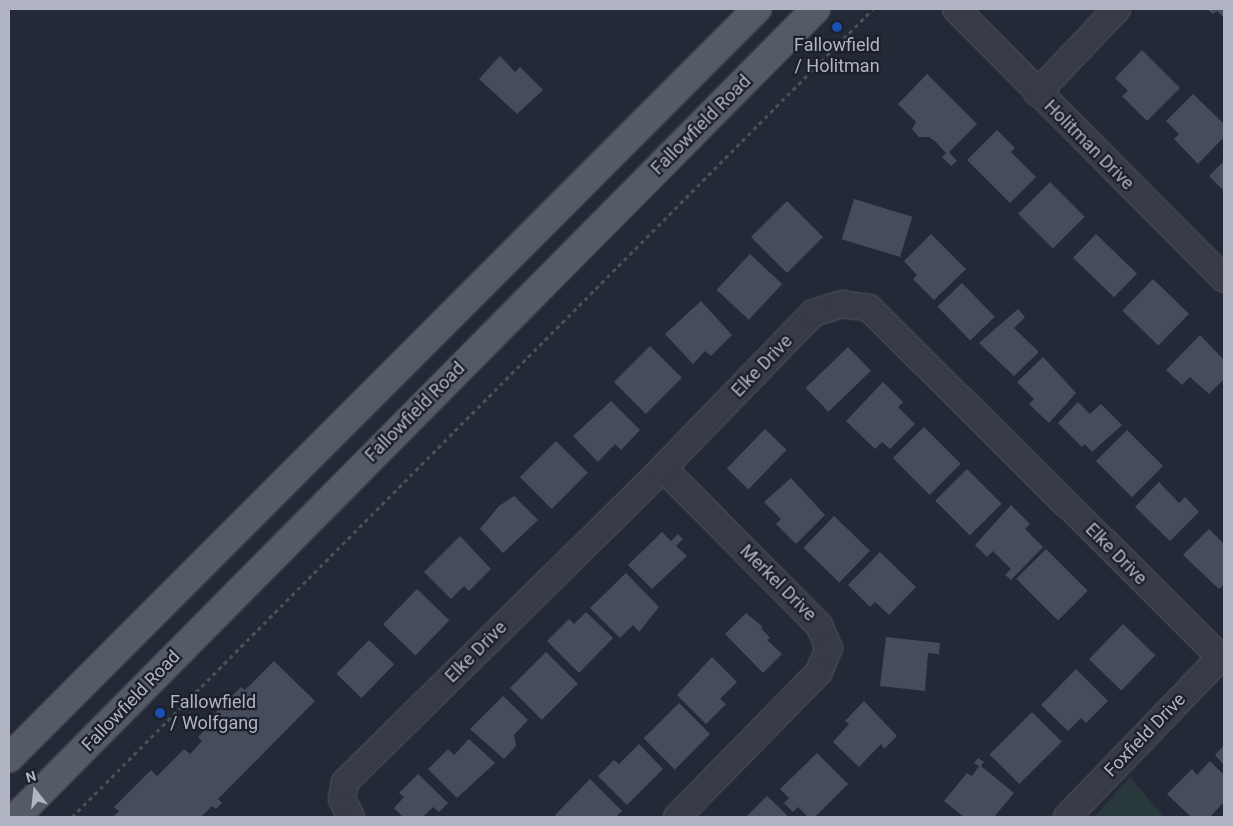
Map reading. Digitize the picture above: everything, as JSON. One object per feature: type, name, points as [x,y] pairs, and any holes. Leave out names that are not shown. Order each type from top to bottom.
[{"type":"main road","points":[[9,758],[757,9]]},
{"type":"main road","name":"Fallowfield Road","points":[[16,817],[816,9]]},
{"type":"street","name":"Holitman Drive","points":[[956,9],[1037,93],[1224,279]]},
{"type":"street","points":[[1037,93],[1117,9]]},
{"type":"street","name":"Elke Drive","points":[[351,817],[342,799],[345,782],[663,468],[813,314],[842,304],[869,308],[1222,656]]},
{"type":"street","name":"Merkel Drive","points":[[663,468],[819,625],[829,648],[819,672],[677,817]]},
{"type":"street","name":"Foxfield Drive","points":[[1067,817],[1222,656]]},
{"type":"path","points":[[72,817],[873,9]]},
{"type":"shaded area","points":[[1130,777],[1164,817],[1094,817]]},
{"type":"building","points":[[1207,9],[1224,9],[1224,18],[1217,11],[1213,14]]},
{"type":"building","points":[[1142,50],[1180,88],[1147,121],[1122,96],[1128,91],[1115,78]]},
{"type":"building","points":[[500,56],[515,72],[520,67],[543,90],[517,114],[479,79]]},
{"type":"building","points":[[927,74],[977,124],[949,152],[957,161],[951,166],[942,157],[946,153],[935,141],[929,137],[919,137],[912,129],[916,122],[898,104]]},
{"type":"building","points":[[1193,94],[1224,124],[1224,137],[1198,164],[1174,139],[1179,134],[1166,121]]},
{"type":"building","points":[[997,130],[1015,148],[1011,152],[1036,177],[1010,203],[967,160]]},
{"type":"building","points":[[1224,161],[1224,191],[1209,176]]},
{"type":"building","points":[[1050,182],[1085,217],[1053,248],[1018,214]]},
{"type":"building","points":[[854,199],[912,217],[900,257],[842,239]]},
{"type":"building","points":[[787,201],[823,237],[787,273],[751,237]]},
{"type":"building","points":[[931,234],[966,269],[934,300],[913,279],[917,275],[904,261]]},
{"type":"building","points":[[1096,234],[1137,274],[1114,297],[1073,258]]},
{"type":"building","points":[[750,254],[782,284],[749,320],[717,290]]},
{"type":"building","points":[[1153,279],[1189,314],[1158,345],[1122,311]]},
{"type":"building","points":[[962,283],[995,317],[970,340],[938,307]]},
{"type":"building","points":[[701,301],[732,335],[711,356],[705,351],[693,364],[665,334]]},
{"type":"building","points":[[1018,309],[1025,317],[1014,328],[1039,352],[1014,376],[979,343]]},
{"type":"building","points":[[1200,335],[1224,360],[1224,379],[1209,394],[1190,377],[1182,385],[1166,370]]},
{"type":"building","points":[[650,346],[682,378],[646,414],[614,382]]},
{"type":"building","points":[[848,347],[871,371],[828,412],[806,388]]},
{"type":"building","points":[[1043,357],[1076,393],[1049,423],[1029,404],[1034,399],[1017,382]]},
{"type":"building","points":[[883,382],[903,402],[898,407],[915,424],[890,449],[882,442],[875,449],[846,421]]},
{"type":"building","points":[[611,401],[640,430],[621,450],[615,444],[598,462],[573,436]]},
{"type":"building","points":[[1078,402],[1090,414],[1101,404],[1122,425],[1092,452],[1085,444],[1082,447],[1058,423]]},
{"type":"building","points":[[924,427],[961,464],[930,495],[893,458]]},
{"type":"building","points":[[765,429],[787,450],[748,489],[727,469]]},
{"type":"building","points":[[1127,430],[1163,466],[1132,497],[1096,461]]},
{"type":"building","points":[[556,441],[588,473],[552,509],[520,477]]},
{"type":"building","points":[[967,469],[1002,504],[970,535],[935,501]]},
{"type":"building","points":[[791,478],[825,515],[796,544],[776,524],[781,519],[764,502]]},
{"type":"building","points":[[1159,482],[1179,503],[1185,497],[1199,512],[1170,541],[1135,507]]},
{"type":"building","points":[[514,496],[538,520],[503,553],[480,529],[499,506]]},
{"type":"building","points":[[1011,505],[1030,524],[1025,529],[1043,547],[1011,580],[1005,575],[1011,569],[993,551],[987,557],[975,545]]},
{"type":"building","points":[[834,516],[870,551],[839,582],[803,548]]},
{"type":"building","points":[[1209,529],[1224,544],[1224,584],[1219,589],[1183,555]]},
{"type":"building","points":[[662,532],[671,541],[678,534],[683,539],[676,546],[687,556],[652,589],[628,565]]},
{"type":"building","points":[[460,536],[491,569],[469,591],[464,586],[451,599],[424,572]]},
{"type":"building","points":[[1046,549],[1088,591],[1058,620],[1016,579]]},
{"type":"building","points":[[880,552],[916,587],[889,615],[875,602],[870,607],[848,585]]},
{"type":"building","points":[[626,573],[659,607],[639,632],[633,625],[620,638],[590,608]]},
{"type":"building","points":[[417,589],[449,620],[415,656],[383,624]]},
{"type":"building","points":[[586,612],[613,638],[579,673],[547,641],[569,619],[574,624]]},
{"type":"building","points":[[746,613],[763,627],[761,628],[770,638],[767,640],[782,654],[763,673],[725,634]]},
{"type":"building","points":[[1123,624],[1155,655],[1121,691],[1089,659]]},
{"type":"building","points":[[886,637],[940,643],[939,654],[928,653],[925,691],[880,686]]},
{"type":"building","points":[[369,640],[394,664],[362,698],[336,674]]},
{"type":"building","points":[[546,652],[578,684],[542,720],[510,688]]},
{"type":"building","points":[[712,657],[737,682],[720,699],[726,704],[706,724],[677,695]]},
{"type":"building","points":[[274,661],[315,701],[218,799],[222,803],[216,809],[212,806],[201,817],[113,817],[119,811],[114,807],[151,770],[157,776],[184,749],[190,754],[202,741],[198,737],[213,721],[210,718],[241,687],[245,690]]},
{"type":"building","points":[[1076,669],[1108,701],[1086,723],[1081,718],[1068,731],[1041,705]]},
{"type":"building","points":[[503,696],[528,720],[514,735],[516,746],[504,759],[470,729]]},
{"type":"building","points":[[864,701],[897,736],[884,749],[881,744],[859,767],[833,742],[849,724],[845,721]]},
{"type":"building","points":[[679,703],[710,734],[675,769],[644,738]]},
{"type":"building","points":[[1032,712],[1062,742],[1019,784],[990,754]]},
{"type":"building","points":[[469,739],[495,763],[457,798],[428,769],[448,749],[454,755]]},
{"type":"building","points":[[639,744],[663,769],[627,805],[598,776],[614,760],[619,764]]},
{"type":"building","points":[[1224,745],[1224,765],[1215,755]]},
{"type":"building","points":[[817,753],[848,784],[815,817],[808,817],[798,807],[793,812],[784,803],[789,798],[780,789]]},
{"type":"building","points":[[978,758],[984,762],[981,766],[1014,793],[994,817],[964,817],[944,801],[967,773],[972,776],[979,766],[974,763]]},
{"type":"building","points":[[1210,761],[1224,775],[1224,802],[1210,817],[1191,817],[1167,794],[1192,769],[1197,775]]},
{"type":"building","points":[[418,774],[448,803],[439,812],[433,807],[423,817],[403,817],[394,808],[404,797],[399,793]]},
{"type":"building","points":[[590,779],[622,811],[616,817],[557,817],[555,815]]},
{"type":"building","points":[[767,796],[789,817],[746,817]]},
{"type":"place","name":"Fallowfield / Holitman","points":[[837,27]]},
{"type":"place","name":"Fallowfield / Wolfgang","points":[[160,713]]}]
